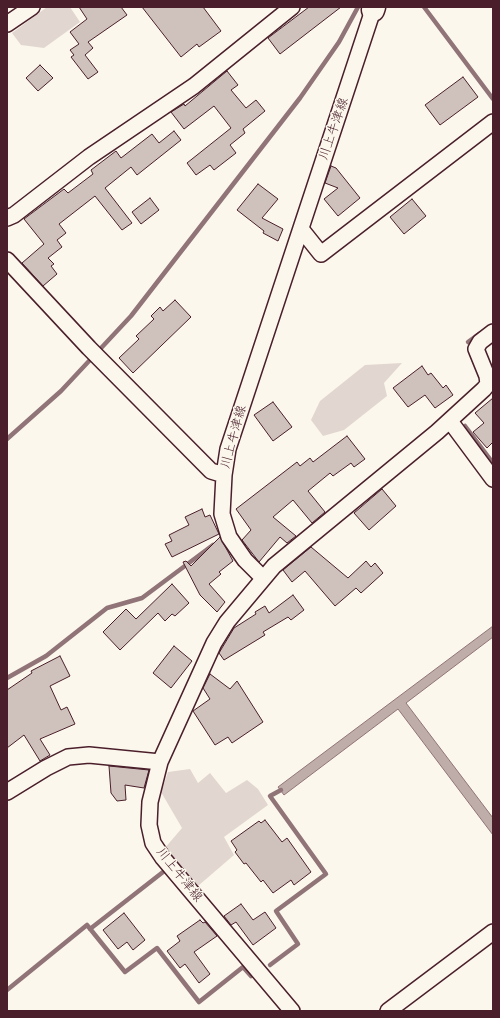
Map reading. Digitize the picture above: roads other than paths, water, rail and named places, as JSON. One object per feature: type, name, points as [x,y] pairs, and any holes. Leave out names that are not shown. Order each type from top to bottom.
[{"type":"street","points":[[7,24],[32,7]]},
{"type":"street","points":[[7,218],[14,215],[89,156],[194,86],[292,7]]},
{"type":"street","name":"川上牛津線","points":[[292,1011],[163,858],[153,843],[149,826],[150,802],[160,762],[214,643],[227,622],[263,578],[245,560],[229,537],[222,514],[224,476],[228,449],[373,9]]},
{"type":"street","points":[[301,229],[321,254],[493,122]]},
{"type":"street","points":[[7,260],[89,348],[211,471],[224,476]]},
{"type":"street","points":[[263,578],[274,566],[450,421],[479,394],[488,384],[488,376],[476,349],[480,342],[493,332]]},
{"type":"street","points":[[450,421],[493,479]]},
{"type":"street","points":[[7,792],[46,768],[68,757],[89,755],[160,762]]},
{"type":"street","points":[[388,1011],[493,932]]},
{"type":"waterway","points":[[7,439],[61,391],[131,316],[300,98],[339,42],[358,7]]},
{"type":"waterway","points":[[424,7],[493,99]]},
{"type":"waterway","points":[[468,342],[479,334]]},
{"type":"waterway","points":[[465,426],[493,463]]},
{"type":"waterway","points":[[7,678],[46,656],[107,608],[142,598],[213,545]]},
{"type":"waterway","points":[[270,965],[298,944],[276,911],[326,874],[270,796],[281,790]]},
{"type":"waterway","points":[[90,929],[163,872]]},
{"type":"waterway","points":[[7,990],[87,925],[125,972],[157,948],[199,1002],[243,967],[251,976]]}]
